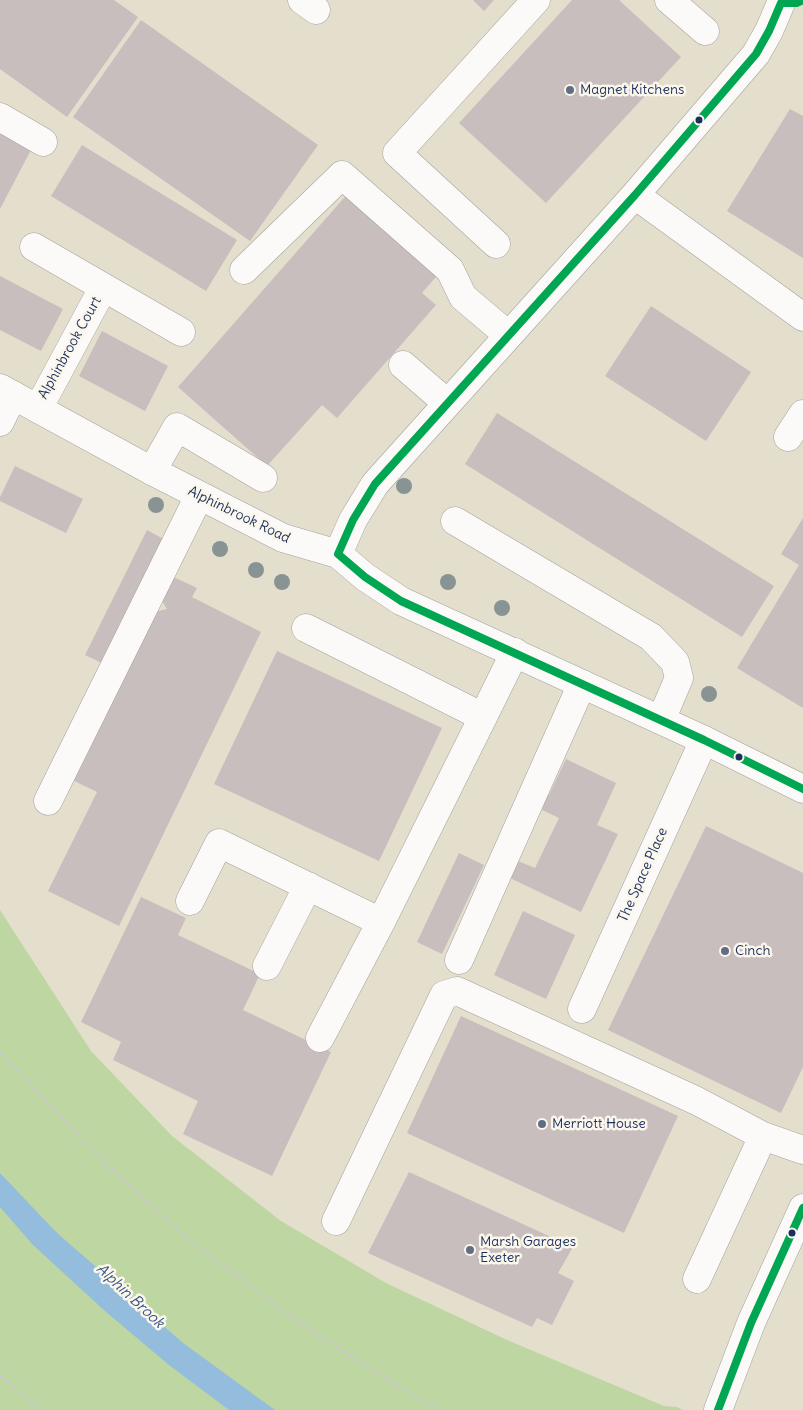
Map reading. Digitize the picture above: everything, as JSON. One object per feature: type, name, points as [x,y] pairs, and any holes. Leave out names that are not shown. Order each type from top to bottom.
[{"type":"street","points":[[496,244],[397,153],[536,0]]},
{"type":"street","points":[[669,0],[705,31]]},
{"type":"street","points":[[338,554],[353,520],[375,484],[635,195],[756,54],[786,1]]},
{"type":"street","points":[[0,117],[43,142]]},
{"type":"street","points":[[244,270],[342,175],[450,270],[463,297],[508,335]]},
{"type":"street","points":[[635,195],[803,318]]},
{"type":"street","name":"Alphinbrook Court","points":[[34,247],[181,332]]},
{"type":"street","name":"Alphinbrook Court","points":[[38,408],[103,288]]},
{"type":"street","points":[[403,365],[447,403]]},
{"type":"street","points":[[0,422],[7,392]]},
{"type":"street","name":"Alphinbrook Road","points":[[7,392],[199,496],[283,538],[338,554],[365,577],[401,601],[704,740],[803,789]]},
{"type":"street","points":[[788,437],[803,414]]},
{"type":"street","points":[[152,471],[177,427],[263,478]]},
{"type":"street","points":[[48,801],[199,496]]},
{"type":"street","points":[[455,521],[651,637],[675,662],[679,678],[660,720]]},
{"type":"street","points":[[306,628],[483,717]]},
{"type":"street","points":[[320,1038],[381,922],[514,652]]},
{"type":"street","points":[[459,960],[582,684]]},
{"type":"street","name":"The Space Place","points":[[582,1009],[704,740]]},
{"type":"street","points":[[190,901],[219,843],[381,922]]},
{"type":"street","points":[[267,966],[308,886]]},
{"type":"street","points":[[336,1221],[444,994],[457,991],[697,1101],[763,1136],[803,1150]]},
{"type":"street","points":[[696,1279],[763,1136]]},
{"type":"street","points":[[718,1410],[751,1323],[803,1208]]},
{"type":"path","points":[[0,1052],[109,1167],[194,1243],[308,1329],[437,1410]]},
{"type":"path","points":[[0,1375],[41,1410]]},
{"type":"green space","points":[[0,910],[91,1051],[172,1136],[281,1221],[386,1283],[507,1340],[664,1406],[677,1407],[683,1410],[0,1410]]},
{"type":"water","points":[[0,1173],[56,1232],[183,1343],[275,1410],[229,1410],[169,1365],[105,1311],[33,1245],[0,1207]]},
{"type":"building","points":[[0,0],[114,0],[138,17],[67,117],[0,69]]},
{"type":"building","points":[[473,0],[494,0],[484,11]]},
{"type":"building","name":"Magnet Kitchens","points":[[572,0],[619,0],[681,57],[546,203],[459,123]]},
{"type":"building","points":[[141,20],[318,145],[250,241],[73,117]]},
{"type":"building","points":[[790,109],[803,116],[803,258],[727,211]]},
{"type":"building","points":[[0,131],[32,148],[0,209]]},
{"type":"building","points":[[82,145],[237,240],[206,291],[51,196]]},
{"type":"building","points":[[350,191],[441,271],[422,293],[436,305],[337,418],[322,405],[267,466],[178,387]]},
{"type":"building","points":[[0,276],[63,309],[41,351],[0,330]]},
{"type":"building","points":[[651,306],[751,372],[706,441],[605,376]]},
{"type":"building","points":[[102,331],[168,366],[145,411],[79,376]]},
{"type":"building","points":[[497,413],[774,586],[742,637],[465,464]]},
{"type":"building","points":[[15,466],[83,499],[66,533],[0,501],[0,497]]},
{"type":"building","points":[[803,518],[803,708],[737,668],[799,565],[781,554]]},
{"type":"building","points":[[147,530],[167,541],[106,665],[85,655]]},
{"type":"building","points":[[169,575],[197,588],[192,597],[261,632],[119,926],[48,891],[97,792],[64,776],[146,614],[167,609],[159,596]]},
{"type":"building","points":[[277,651],[442,728],[379,861],[214,784]]},
{"type":"building","points":[[566,759],[616,783],[597,825],[618,834],[581,912],[510,878],[518,861],[535,868],[559,818],[538,808],[545,793],[549,795]]},
{"type":"building","name":"Cinch","points":[[706,826],[803,873],[803,1067],[781,1113],[608,1030]]},
{"type":"building","points":[[459,853],[484,865],[442,954],[417,942]]},
{"type":"building","points":[[141,897],[186,918],[178,935],[260,974],[243,1010],[331,1052],[272,1176],[183,1134],[198,1101],[113,1060],[121,1042],[81,1022]]},
{"type":"building","points":[[523,911],[575,935],[546,999],[494,975]]},
{"type":"building","name":"Merriott House","points":[[461,1016],[678,1116],[624,1233],[407,1133]]},
{"type":"building","name":"Marsh Garages Exeter","points":[[409,1172],[573,1247],[558,1273],[574,1281],[552,1325],[537,1318],[532,1327],[368,1253]]},
{"type":"transit line","points":[[803,0],[797,3],[781,3],[769,31],[756,54],[635,195],[375,484],[353,520],[338,554],[365,577],[401,601],[704,740],[803,789]]},
{"type":"transit line","points":[[718,1410],[751,1323],[803,1208]]},
{"type":"place","name":"Magnet Kitchens","points":[[570,90]]},
{"type":"place","name":"Cinch","points":[[725,951]]},
{"type":"place","name":"Merriott House","points":[[542,1124]]},
{"type":"place","name":"Marsh Garages Exeter","points":[[470,1250]]},
{"type":"water label","name":"Alphin Brook","points":[[130,1296]]}]
